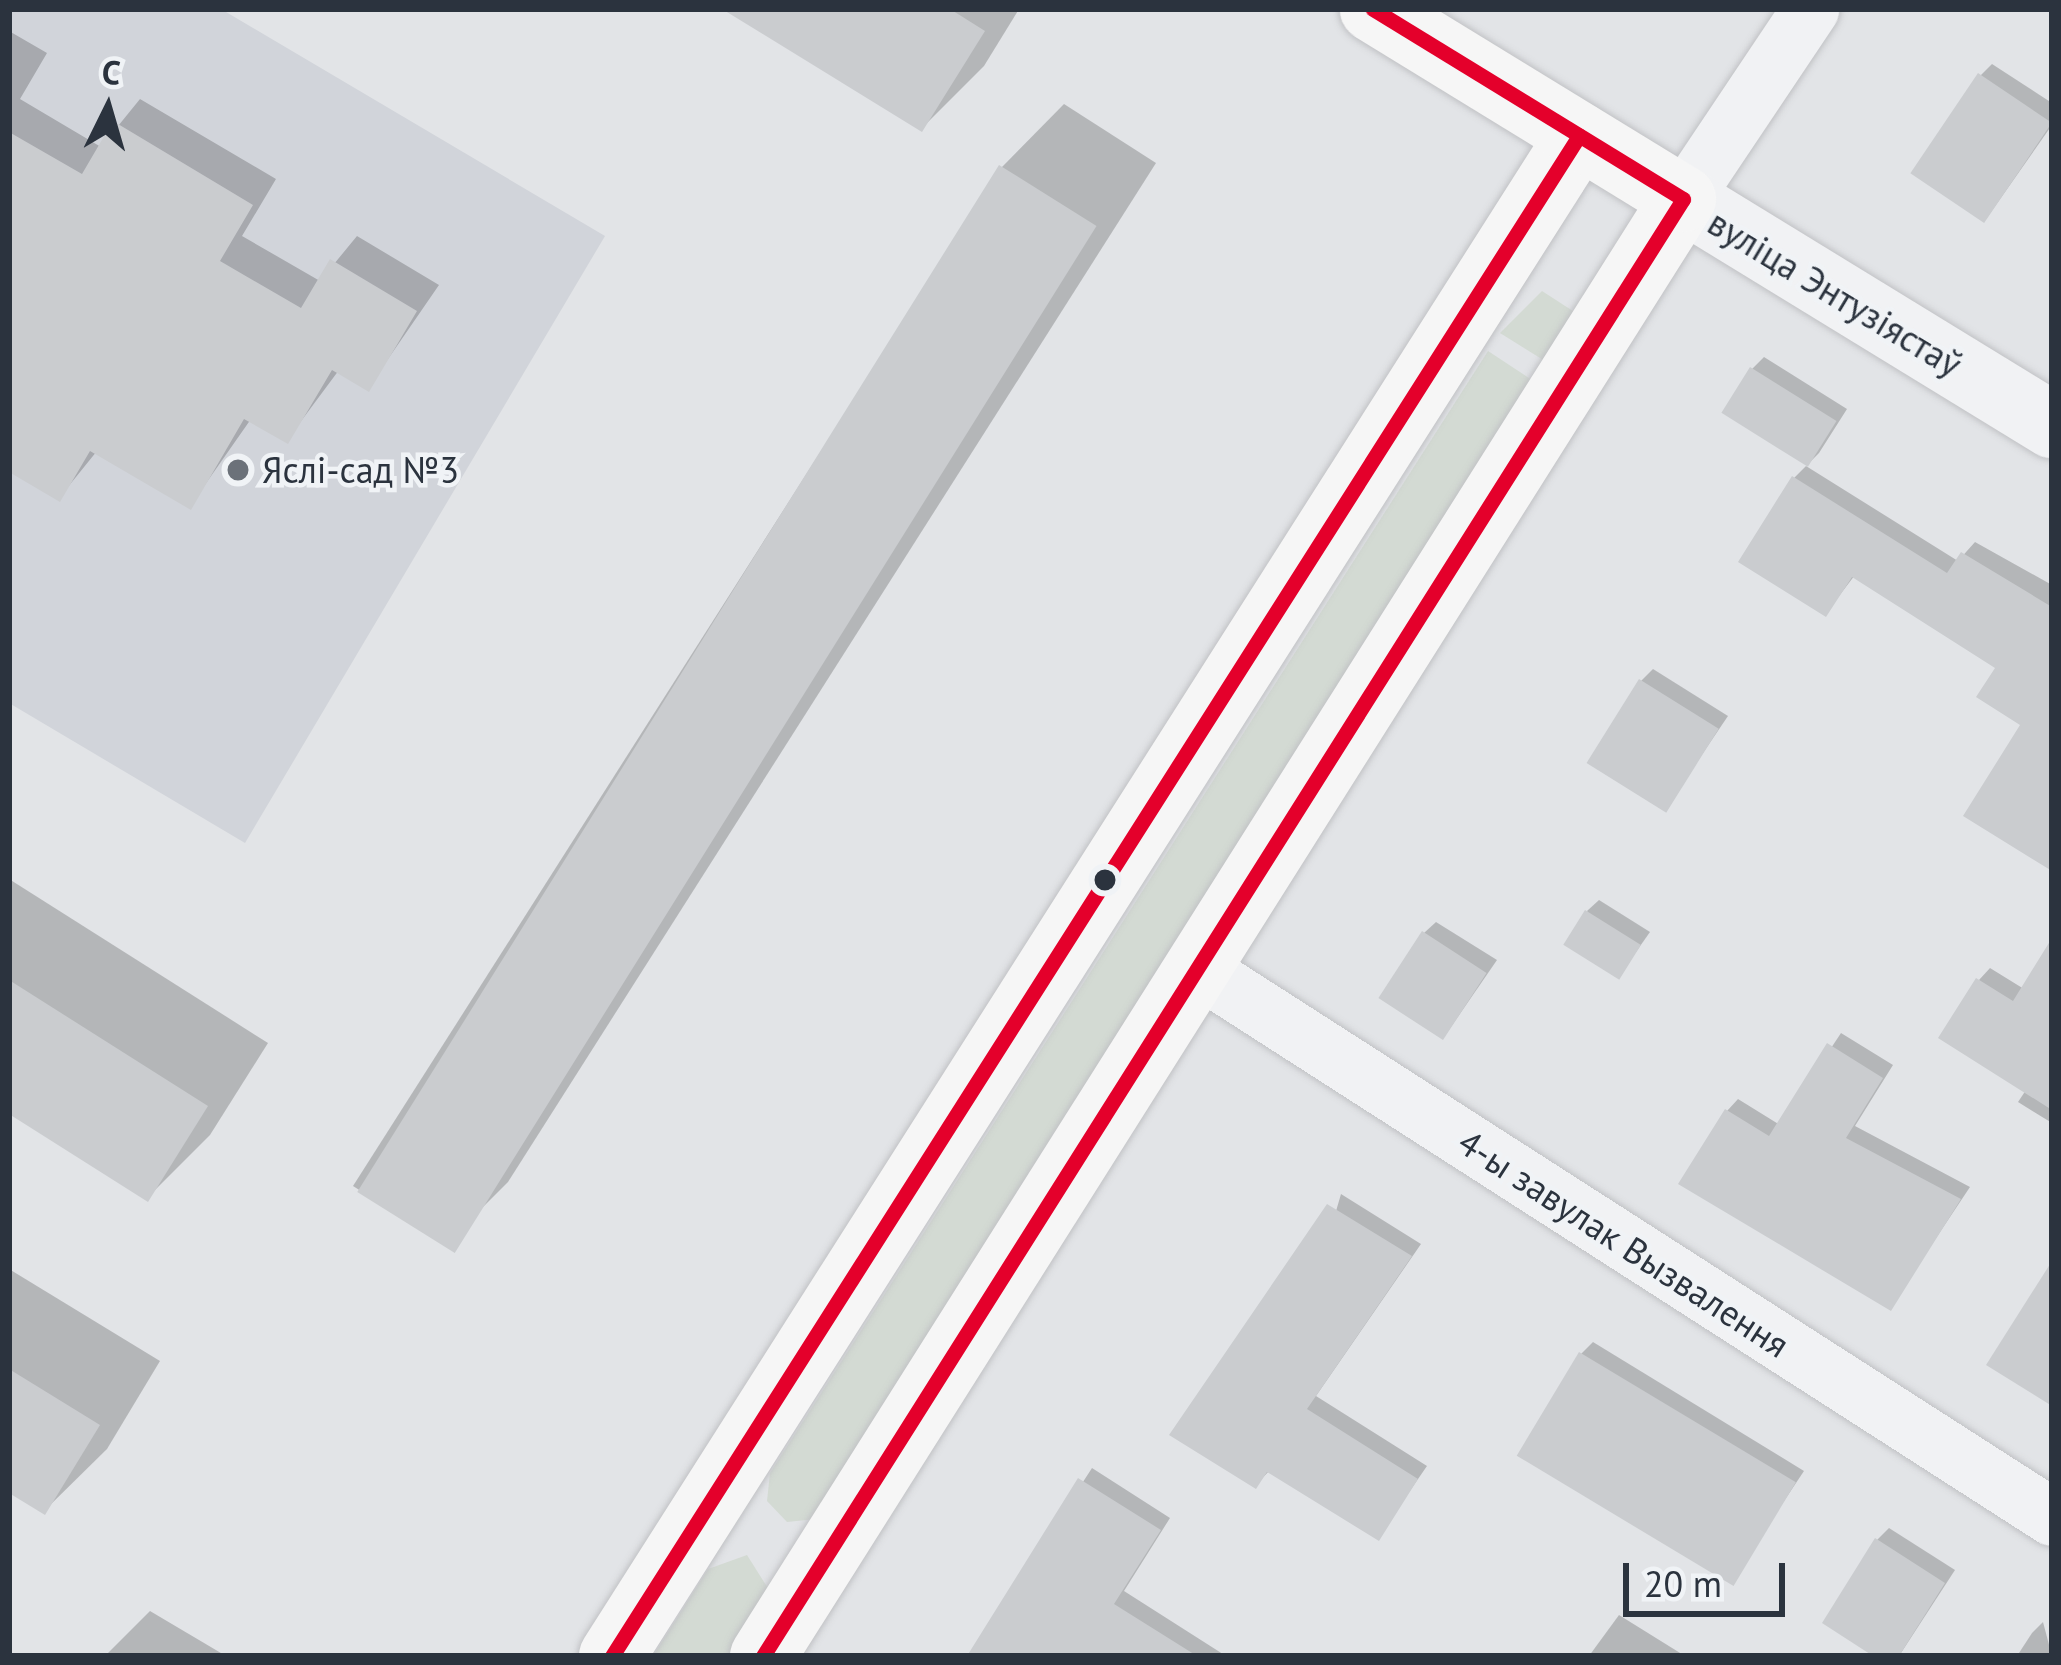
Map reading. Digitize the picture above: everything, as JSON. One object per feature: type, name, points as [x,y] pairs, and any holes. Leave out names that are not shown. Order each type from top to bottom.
[{"type":"main road","name":"вуліца Энтузіястаў","points":[[1373,9],[1683,200]]},
{"type":"main road","points":[[612,1656],[1579,136]]},
{"type":"main road","points":[[763,1656],[1683,200]]},
{"type":"street","points":[[1683,200],[1810,9]]},
{"type":"street","name":"вуліца Энтузіястаў","points":[[1683,200],[2052,425]]},
{"type":"street","name":"4-ы завулак Вызвалення","points":[[1197,968],[2052,1517]]},
{"type":"shaded area","name":"Яслі-сад №3","points":[[9,9],[221,9],[605,236],[245,843],[9,703]]},
{"type":"shaded area","points":[[1542,291],[1576,313],[1556,368],[1500,333]]},
{"type":"shaded area","points":[[1488,351],[1544,388],[816,1519],[787,1522],[767,1501],[770,1473]]},
{"type":"shaded area","points":[[747,1555],[769,1590],[732,1656],[653,1656],[708,1569]]},
{"type":"building","points":[[722,9],[950,9],[985,31],[922,132]]},
{"type":"building","points":[[1978,73],[2052,123],[1984,223],[1910,173]]},
{"type":"building","points":[[113,121],[253,205],[220,261],[301,308],[330,259],[417,311],[369,392],[332,370],[288,444],[244,419],[191,510],[90,451],[60,502],[9,472],[9,132],[82,174]]},
{"type":"building","points":[[999,165],[1097,226],[455,1253],[357,1192]]},
{"type":"building","points":[[1750,367],[1837,421],[1808,467],[1721,413]]},
{"type":"building","points":[[1792,476],[1947,573],[1961,552],[2052,607],[2052,871],[1963,816],[2020,725],[1976,697],[1995,668],[1852,577],[1826,617],[1738,562]]},
{"type":"building","points":[[1639,679],[1719,729],[1666,813],[1587,763]]},
{"type":"building","points":[[1585,910],[1641,945],[1619,980],[1563,945]]},
{"type":"building","points":[[1422,931],[1487,973],[1443,1040],[1378,998]]},
{"type":"building","points":[[2052,938],[2052,1110],[1938,1038],[1976,978],[2013,1001]]},
{"type":"building","points":[[9,980],[208,1106],[148,1202],[9,1114]]},
{"type":"building","points":[[1827,1043],[1883,1078],[1846,1138],[1961,1199],[1891,1311],[1678,1184],[1725,1109],[1769,1136]]},
{"type":"building","points":[[1327,1204],[1412,1256],[1307,1409],[1418,1479],[1379,1541],[1267,1472],[1256,1489],[1169,1435]]},
{"type":"building","points":[[2052,1261],[2052,1406],[1986,1365]]},
{"type":"building","points":[[1579,1352],[1796,1482],[1734,1586],[1517,1456]]},
{"type":"building","points":[[9,1369],[100,1425],[45,1515],[9,1493]]},
{"type":"building","points":[[1078,1478],[1161,1530],[1114,1604],[1197,1656],[967,1656]]},
{"type":"building","points":[[1875,1538],[1945,1583],[1899,1656],[1873,1656],[1822,1623]]},
{"type":"transit line","name":"20","points":[[763,1656],[1683,199],[1373,9]]},
{"type":"transit line","name":"20","points":[[612,1656],[1579,136]]},
{"type":"place","name":"Яслі-сад №3","points":[[238,470]]}]
